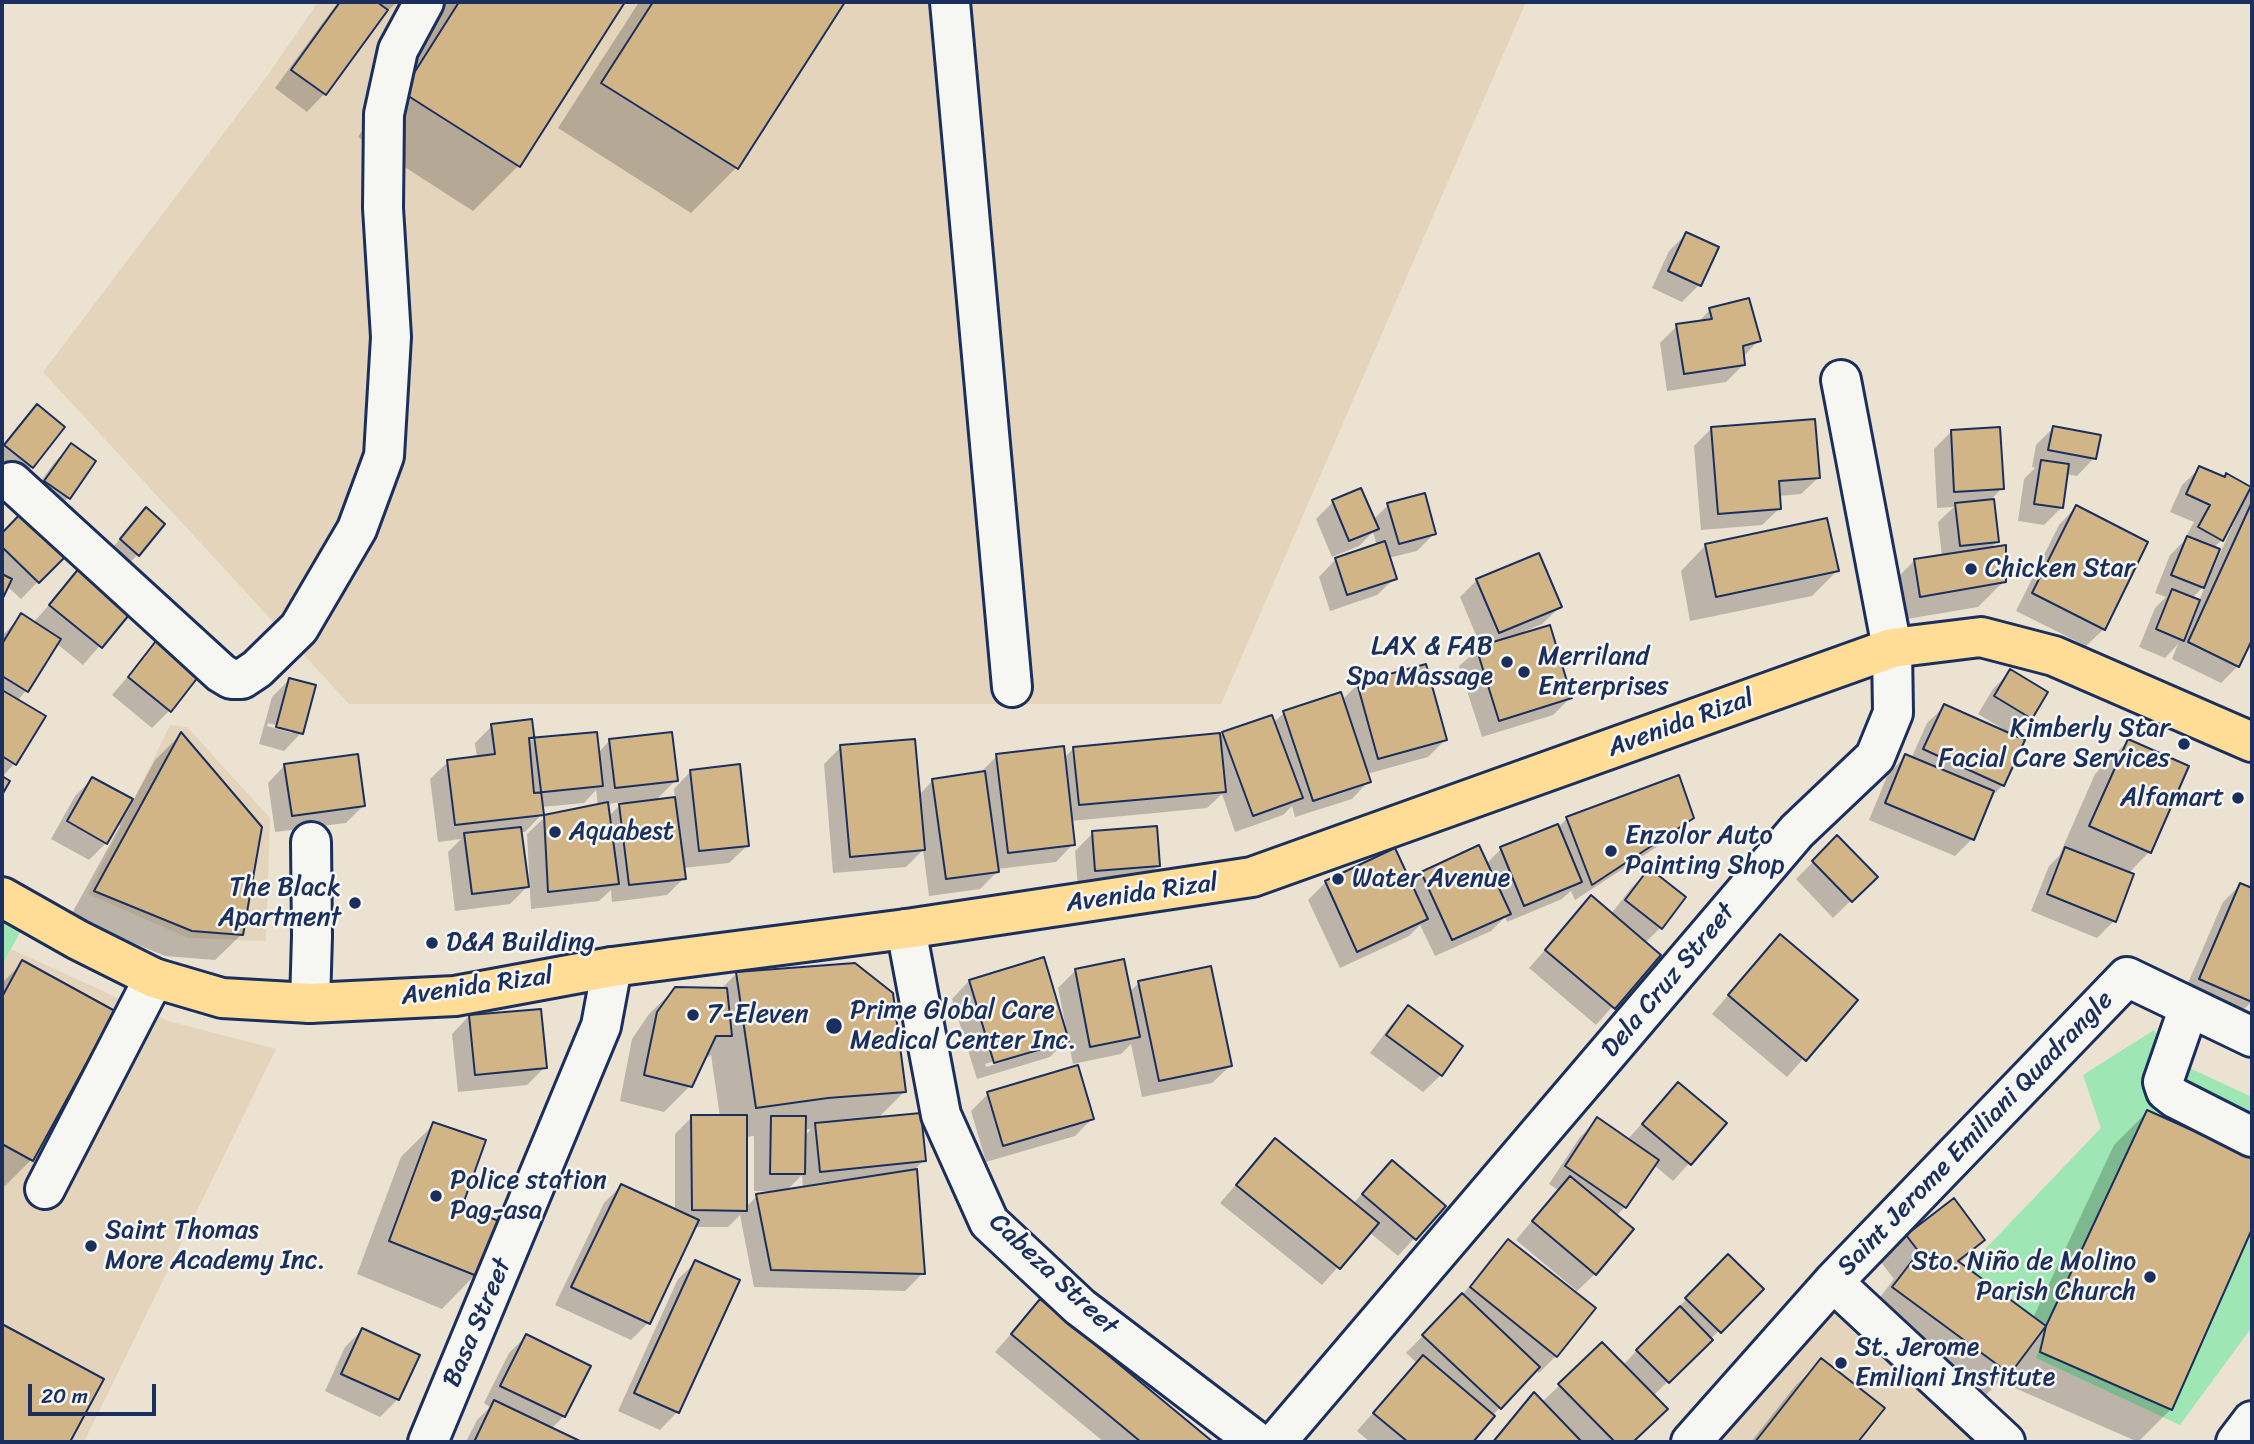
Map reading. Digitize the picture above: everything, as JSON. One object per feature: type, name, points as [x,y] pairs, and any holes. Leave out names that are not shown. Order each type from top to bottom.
[{"type":"main road","name":"Avenida Rizal","points":[[2,897],[78,940],[154,978],[222,998],[310,1003],[455,996],[612,967],[906,929],[1252,877],[1892,648],[1981,637],[2067,662],[2252,742]]},
{"type":"street","points":[[12,482],[221,673],[231,679],[242,679],[257,669],[299,628],[357,529],[384,456],[391,337],[383,208],[384,114],[398,50],[424,2]]},
{"type":"street","points":[[950,2],[1012,687]]},
{"type":"street","name":"Dela Cruz Street","points":[[1276,1442],[1797,831],[1875,757],[1893,713],[1892,648],[1841,380]]},
{"type":"street","points":[[310,1003],[311,842]]},
{"type":"street","name":"Cabeza Street","points":[[906,929],[941,1115],[989,1222],[1080,1307],[1257,1442]]},
{"type":"street","name":"Basa Street","points":[[428,1442],[601,1026],[612,967]]},
{"type":"street","name":"Saint Jerome Emiliani Quadrangle","points":[[2005,1442],[1833,1282],[2127,977],[2252,1037]]},
{"type":"street","points":[[45,1189],[154,978]]},
{"type":"street","points":[[2189,1007],[2163,1082],[2166,1091],[2252,1137]]},
{"type":"street","points":[[1691,1442],[1833,1282]]},
{"type":"street","points":[[2236,1442],[2252,1421]]},
{"type":"shaded area","points":[[318,2],[1526,2],[1221,704],[349,704],[43,372],[270,72]]},
{"type":"shaded area","points":[[170,725],[187,727],[270,818],[266,941],[188,938],[88,894]]},
{"type":"shaded area","name":"Saint Thomas More Academy Inc.","points":[[11,949],[168,1021],[276,1049],[84,1442],[2,1442],[2,965]]},
{"type":"shaded area","name":"St. Jerome Emiliani Institute","points":[[1834,1284],[2003,1442],[1694,1442]]},
{"type":"green space","points":[[2,917],[22,929],[2,965]]},
{"type":"green space","points":[[2154,1030],[2170,1059],[2252,1097],[2252,1327],[2180,1425],[2036,1358],[2046,1325],[1967,1268],[2101,1128],[2083,1075]]},
{"type":"building","points":[[340,2],[377,2],[388,10],[326,95],[291,70]]},
{"type":"building","points":[[459,2],[625,2],[520,167],[402,92]]},
{"type":"building","points":[[653,2],[845,2],[738,169],[601,83]]},
{"type":"building","points":[[1686,232],[1719,247],[1701,286],[1668,271]]},
{"type":"building","points":[[1749,298],[1761,341],[1743,346],[1745,365],[1684,374],[1676,324],[1712,319],[1709,308]]},
{"type":"building","points":[[37,404],[65,427],[33,468],[4,445]]},
{"type":"building","points":[[1815,419],[1820,478],[1779,481],[1781,509],[1718,514],[1711,427]]},
{"type":"building","points":[[2053,426],[2101,435],[2096,459],[2048,450]]},
{"type":"building","points":[[2000,427],[2004,489],[1954,492],[1951,430]]},
{"type":"building","points":[[71,443],[96,461],[70,499],[44,481]]},
{"type":"building","points":[[2041,460],[2069,464],[2063,508],[2034,504]]},
{"type":"building","points":[[2199,466],[2225,477],[2226,473],[2251,487],[2223,541],[2198,527],[2210,505],[2186,494]]},
{"type":"building","points":[[1361,488],[1379,529],[1349,541],[1332,500]]},
{"type":"building","points":[[1425,493],[1436,534],[1399,544],[1387,503]]},
{"type":"building","points":[[1994,499],[1999,542],[1960,546],[1955,503]]},
{"type":"building","points":[[2252,502],[2252,640],[2239,667],[2188,642]]},
{"type":"building","points":[[2076,505],[2148,542],[2105,630],[2032,593]]},
{"type":"building","points":[[28,506],[73,549],[39,583],[2,547],[2,533]]},
{"type":"building","points":[[146,507],[165,524],[139,556],[120,539]]},
{"type":"building","points":[[1827,518],[1839,571],[1716,597],[1705,544]]},
{"type":"building","points":[[2187,536],[2220,549],[2204,588],[2171,575]]},
{"type":"building","points":[[1385,541],[1397,579],[1347,595],[1335,558]]},
{"type":"building","points":[[2006,545],[2006,582],[1920,597],[1914,559]]},
{"type":"building","points":[[1539,553],[1562,607],[1499,633],[1476,579]]},
{"type":"building","points":[[80,567],[133,610],[102,648],[49,605]]},
{"type":"building","points":[[2,574],[12,579],[2,600]]},
{"type":"building","points":[[2172,589],[2200,600],[2184,641],[2156,629]]},
{"type":"building","points":[[21,613],[61,639],[28,692],[2,676],[2,644]]},
{"type":"building","name":"Merriland Enterprises","points":[[1550,625],[1572,698],[1499,721],[1476,647]]},
{"type":"building","points":[[159,637],[202,672],[171,712],[128,677]]},
{"type":"building","points":[[1426,664],[1447,740],[1378,759],[1357,683]]},
{"type":"building","points":[[2010,669],[2048,692],[2032,719],[1994,696]]},
{"type":"building","points":[[289,678],[316,685],[303,734],[276,727]]},
{"type":"building","points":[[2,690],[46,716],[16,765],[2,756]]},
{"type":"building","points":[[1341,692],[1371,782],[1313,801],[1283,711]]},
{"type":"building","points":[[1944,704],[2025,740],[2004,786],[1923,749]]},
{"type":"building","points":[[1272,715],[1303,798],[1253,816],[1222,732]]},
{"type":"building","points":[[532,719],[544,815],[455,825],[447,760],[495,754],[491,724]]},
{"type":"building","points":[[181,732],[262,827],[243,935],[192,931],[94,891]]},
{"type":"building","points":[[597,732],[603,786],[534,793],[529,738]]},
{"type":"building","points":[[672,732],[678,781],[615,788],[609,739]]},
{"type":"building","points":[[1220,733],[1226,792],[1079,805],[1073,747]]},
{"type":"building","points":[[915,739],[925,850],[850,857],[840,745]]},
{"type":"building","points":[[2128,739],[2189,766],[2151,853],[2089,826]]},
{"type":"building","points":[[1064,746],[1075,845],[1008,853],[996,754]]},
{"type":"building","points":[[358,754],[365,806],[292,816],[284,764]]},
{"type":"building","points":[[1905,754],[1994,791],[1974,840],[1885,803]]},
{"type":"building","points":[[740,764],[749,846],[699,851],[690,770]]},
{"type":"building","points":[[985,771],[999,872],[946,879],[932,779]]},
{"type":"building","name":"Enzolor Auto Painting Shop","points":[[1679,775],[1694,818],[1592,885],[1566,817]]},
{"type":"building","points":[[2,776],[10,781],[2,795]]},
{"type":"building","points":[[92,777],[133,799],[107,844],[67,821]]},
{"type":"building","points":[[675,797],[686,879],[629,885],[619,804]]},
{"type":"building","points":[[608,802],[619,884],[548,892],[544,815]]},
{"type":"building","points":[[1558,824],[1582,882],[1524,906],[1500,847]]},
{"type":"building","points":[[1157,826],[1160,866],[1095,871],[1092,831]]},
{"type":"building","points":[[521,827],[529,887],[472,894],[464,833]]},
{"type":"building","points":[[1837,835],[1878,877],[1852,902],[1812,861]]},
{"type":"building","points":[[1479,845],[1511,914],[1452,940],[1421,872]]},
{"type":"building","points":[[2065,847],[2134,874],[2116,922],[2047,894]]},
{"type":"building","points":[[1395,848],[1428,919],[1357,952],[1325,881]]},
{"type":"building","points":[[1649,868],[1686,897],[1662,929],[1625,900]]},
{"type":"building","points":[[2240,883],[2252,888],[2252,1002],[2199,979]]},
{"type":"building","points":[[1591,895],[1661,955],[1615,1009],[1545,950]]},
{"type":"building","points":[[1780,934],[1858,1000],[1806,1061],[1728,995]]},
{"type":"building","points":[[1044,957],[1069,1041],[994,1063],[969,980]]},
{"type":"building","points":[[1124,959],[1140,1037],[1090,1047],[1075,969]]},
{"type":"building","points":[[22,960],[115,1011],[33,1161],[2,1144],[2,997]]},
{"type":"building","points":[[855,963],[893,993],[906,1092],[828,1098],[756,1108],[736,972]]},
{"type":"building","points":[[1211,966],[1232,1066],[1159,1081],[1138,981]]},
{"type":"building","points":[[675,987],[727,988],[732,1036],[716,1036],[692,1087],[644,1075],[657,1012]]},
{"type":"building","points":[[1408,1005],[1463,1046],[1442,1076],[1386,1035]]},
{"type":"building","points":[[541,1009],[547,1068],[475,1075],[469,1015]]},
{"type":"building","points":[[1078,1065],[1094,1119],[1003,1146],[987,1092]]},
{"type":"building","points":[[1678,1082],[1727,1123],[1691,1165],[1642,1124]]},
{"type":"building","name":"Sto. Niño de Molino Parish Church","points":[[2147,1110],[2252,1157],[2252,1229],[2172,1410],[2040,1352],[2046,1326]]},
{"type":"building","points":[[921,1113],[926,1161],[820,1172],[815,1123]]},
{"type":"building","points":[[691,1115],[747,1115],[747,1211],[692,1210]]},
{"type":"building","points":[[771,1116],[806,1116],[805,1174],[770,1174]]},
{"type":"building","points":[[1597,1117],[1659,1160],[1626,1208],[1565,1166]]},
{"type":"building","name":"Police station Pag-asa","points":[[433,1122],[486,1140],[462,1207],[499,1221],[477,1276],[389,1241]]},
{"type":"building","points":[[1275,1138],[1379,1223],[1340,1269],[1236,1185]]},
{"type":"building","points":[[1392,1160],[1446,1206],[1416,1240],[1362,1194]]},
{"type":"building","points":[[917,1169],[925,1274],[771,1270],[756,1194]]},
{"type":"building","points":[[1570,1176],[1634,1229],[1596,1275],[1532,1221]]},
{"type":"building","points":[[621,1184],[699,1220],[650,1324],[571,1287]]},
{"type":"building","points":[[1954,1198],[1985,1240],[1958,1261],[2046,1326],[2010,1374],[1892,1287],[1919,1252],[1906,1235]]},
{"type":"building","points":[[1508,1239],[1596,1308],[1557,1357],[1470,1287]]},
{"type":"building","points":[[1728,1254],[1764,1289],[1721,1333],[1685,1298]]},
{"type":"building","points":[[695,1260],[740,1280],[679,1413],[634,1393]]},
{"type":"building","points":[[1462,1293],[1540,1367],[1501,1409],[1422,1335]]},
{"type":"building","points":[[1040,1299],[1213,1442],[1141,1442],[1011,1334]]},
{"type":"building","points":[[1680,1306],[1713,1340],[1669,1383],[1636,1350]]},
{"type":"building","points":[[2,1324],[104,1379],[70,1442],[2,1442]]},
{"type":"building","points":[[362,1328],[420,1355],[399,1400],[341,1374]]},
{"type":"building","points":[[526,1334],[591,1366],[565,1417],[500,1386]]},
{"type":"building","points":[[1602,1342],[1668,1409],[1633,1442],[1615,1442],[1558,1384]]},
{"type":"building","points":[[1423,1355],[1495,1416],[1473,1442],[1408,1442],[1373,1413]]},
{"type":"building","points":[[1821,1358],[1885,1408],[1858,1442],[1755,1442]]},
{"type":"building","points":[[1534,1392],[1582,1442],[1493,1442]]},
{"type":"building","points":[[494,1400],[582,1442],[474,1442]]},
{"type":"place","name":"Chicken Star","points":[[1971,569]]},
{"type":"place","name":"LAX & FAB Spa Massage","points":[[1507,662]]},
{"type":"place","name":"Merriland Enterprises","points":[[1524,672]]},
{"type":"place","name":"Kimberly Star Facial Care Services","points":[[2184,744]]},
{"type":"place","name":"Alfamart","points":[[2238,798]]},
{"type":"place","name":"Aquabest","points":[[555,832]]},
{"type":"place","name":"Enzolor Auto Painting Shop","points":[[1611,851]]},
{"type":"place","name":"Water Avenue","points":[[1338,879]]},
{"type":"place","name":"The Black Apartment","points":[[355,903]]},
{"type":"place","name":"D&A Building","points":[[432,943]]},
{"type":"place","name":"7-Eleven","points":[[693,1015]]},
{"type":"place","name":"Prime Global Care Medical Center Inc.","points":[[834,1026]]},
{"type":"place","name":"Police station Pag-asa","points":[[436,1196]]},
{"type":"place","name":"Saint Thomas More Academy Inc.","points":[[91,1246]]},
{"type":"place","name":"Sto. Niño de Molino Parish Church","points":[[2150,1277]]},
{"type":"place","name":"St. Jerome Emiliani Institute","points":[[1841,1363]]}]
